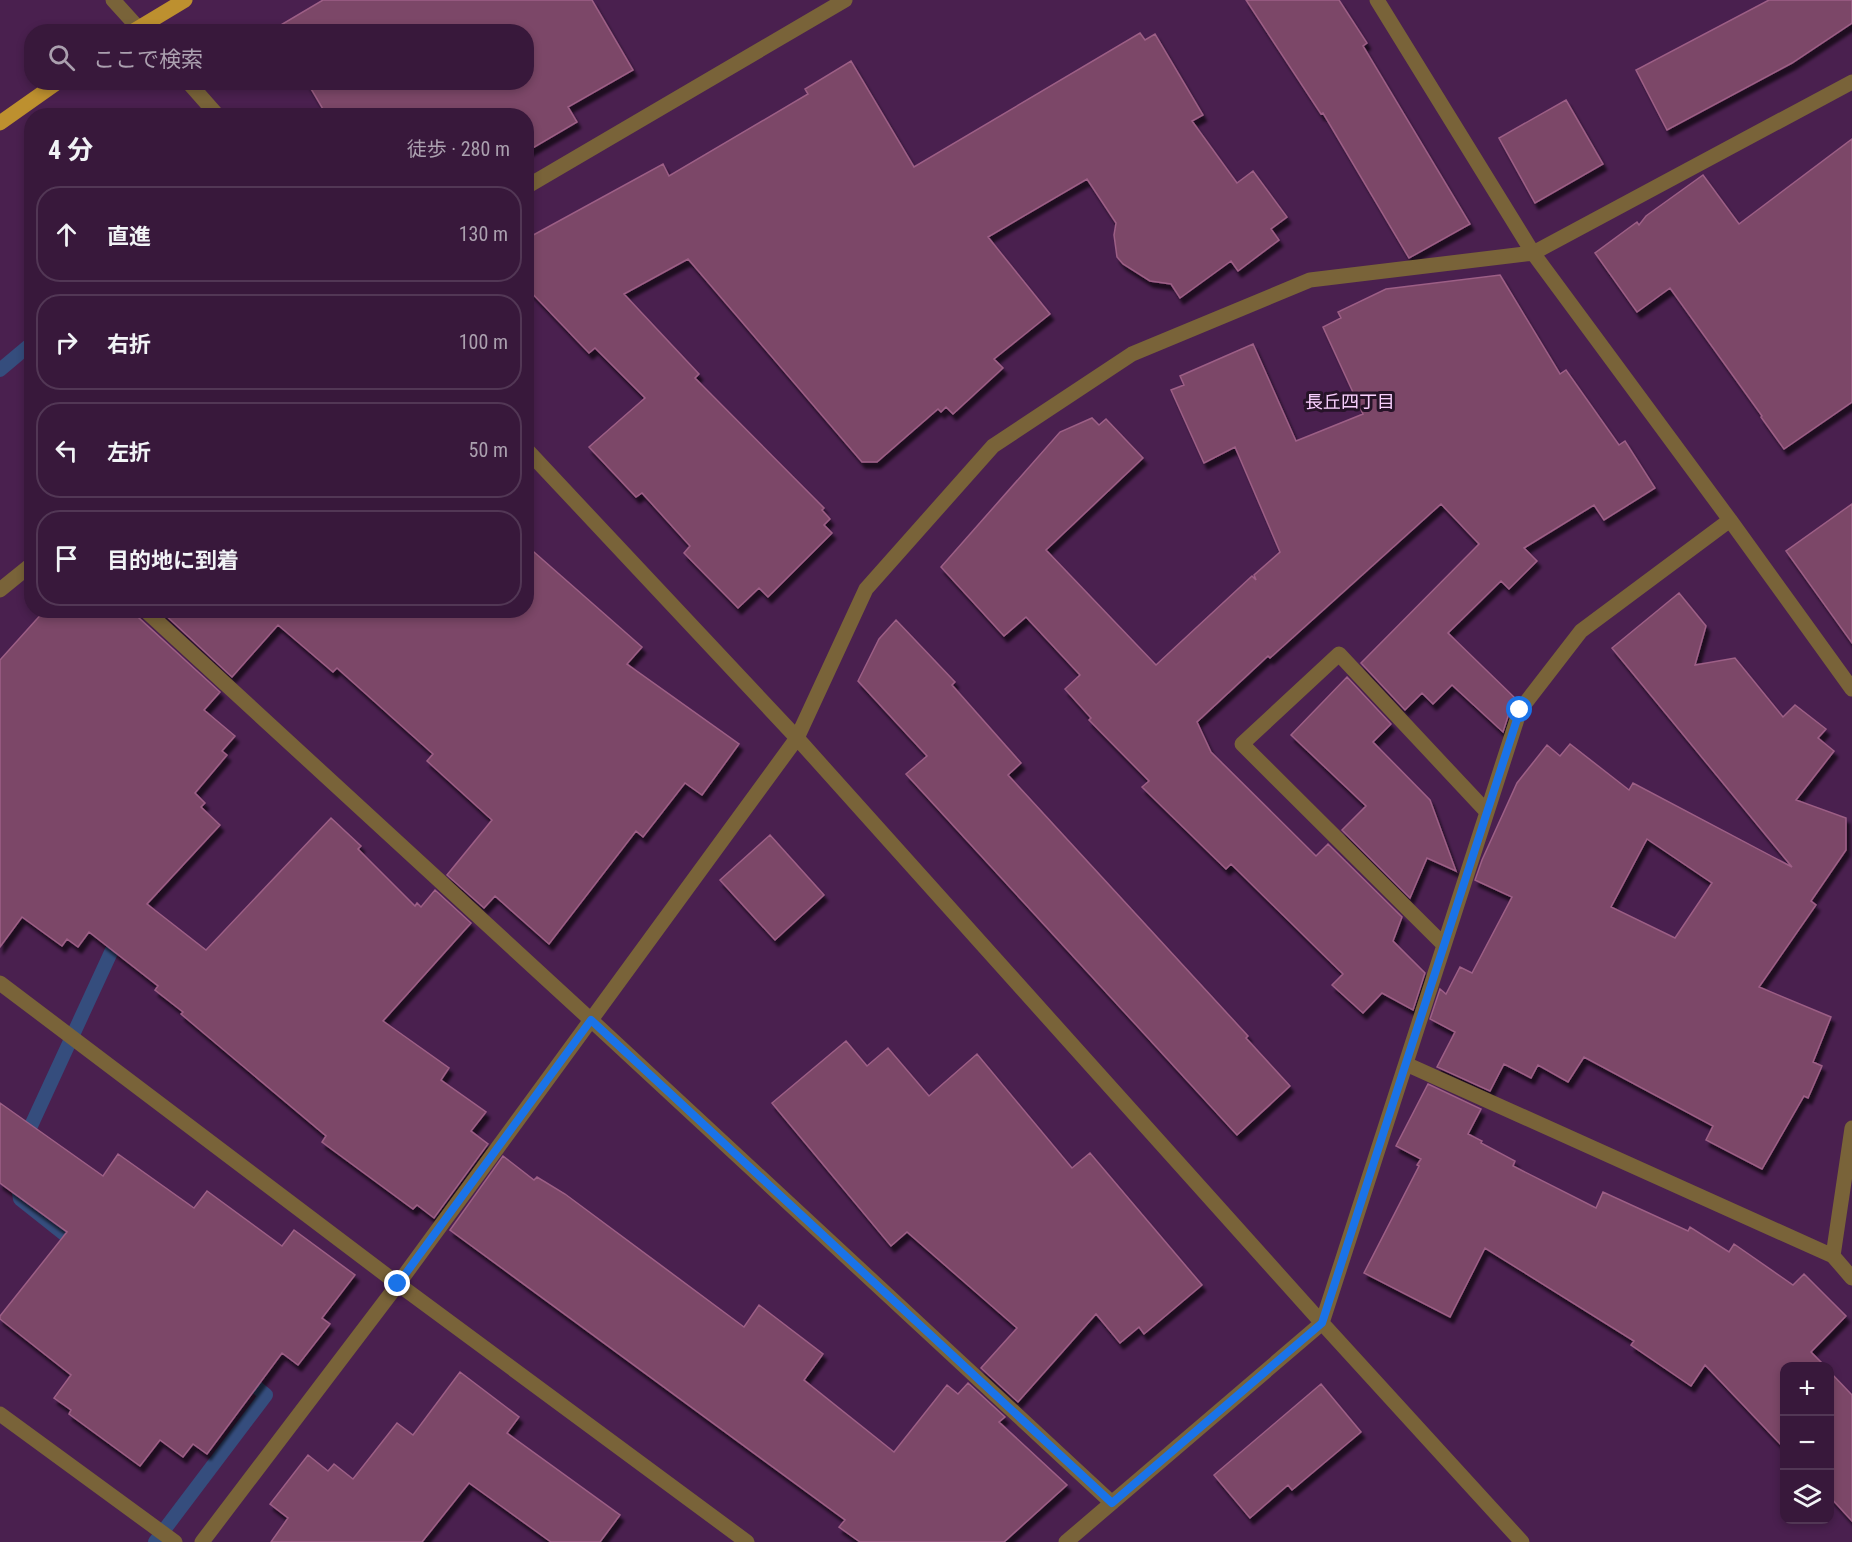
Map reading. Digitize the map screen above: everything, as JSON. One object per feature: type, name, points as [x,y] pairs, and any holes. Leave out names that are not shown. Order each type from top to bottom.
[{"type":"main road","points":[[147,24],[185,0]]},
{"type":"main road","points":[[0,123],[47,90]]},
{"type":"street","points":[[113,0],[132,24]]},
{"type":"street","points":[[534,182],[845,0]]},
{"type":"street","points":[[1377,0],[1533,253],[1852,689]]},
{"type":"street","points":[[202,1542],[398,1284],[797,738],[866,589],[993,446],[1132,354],[1310,280],[1533,253],[1852,82]]},
{"type":"street","points":[[195,90],[211,108]]},
{"type":"street","points":[[534,458],[797,738],[1322,1323],[1522,1542]]},
{"type":"street","points":[[1066,1542],[1322,1323],[1520,710],[1581,631],[1730,520]]},
{"type":"street","points":[[0,590],[24,570]]},
{"type":"street","points":[[154,618],[1112,1503]]},
{"type":"street","points":[[1444,945],[1242,744],[1339,654],[1487,812]]},
{"type":"street","points":[[0,983],[398,1284],[747,1542]]},
{"type":"street","points":[[1406,1064],[1833,1256],[1852,1278]]},
{"type":"street","points":[[1833,1256],[1852,1128]]},
{"type":"street","points":[[0,1414],[175,1542]]},
{"type":"building","points":[[323,0],[592,0],[633,70],[568,107],[577,122],[534,147],[534,108],[322,108],[312,90],[534,90],[534,24],[282,24]]},
{"type":"building","points":[[1246,0],[1339,0],[1367,43],[1363,46],[1470,224],[1409,258],[1323,113],[1321,114]]},
{"type":"building","points":[[1769,0],[1852,0],[1852,23],[1792,63],[1667,130],[1636,70]]},
{"type":"building","points":[[1140,33],[1145,40],[1155,34],[1203,115],[1192,121],[1237,183],[1253,171],[1287,217],[1271,229],[1279,240],[1238,271],[1231,261],[1180,298],[1171,284],[1150,281],[1123,264],[1117,257],[1114,235],[1116,223],[1087,179],[988,237],[1050,314],[994,359],[1003,368],[953,414],[946,407],[941,412],[938,409],[877,462],[862,462],[688,259],[624,294],[699,374],[695,378],[824,508],[822,510],[830,519],[824,525],[832,533],[768,597],[759,588],[738,608],[684,553],[690,546],[642,493],[636,497],[589,447],[645,398],[595,348],[589,353],[534,295],[534,235],[663,164],[669,176],[808,94],[805,89],[851,61],[914,167]]},
{"type":"building","points":[[1566,100],[1603,164],[1535,203],[1499,138]]},
{"type":"building","points":[[1852,139],[1852,402],[1784,449],[1670,288],[1637,312],[1595,253],[1637,222],[1639,225],[1646,216],[1703,175],[1739,224]]},
{"type":"building","points":[[1500,275],[1560,374],[1566,370],[1619,445],[1625,441],[1655,488],[1604,520],[1594,505],[1524,548],[1537,561],[1509,589],[1501,581],[1448,633],[1516,699],[1503,732],[1452,685],[1433,704],[1422,693],[1405,710],[1361,663],[1479,544],[1441,504],[1270,658],[1268,656],[1197,722],[1211,752],[1316,856],[1328,844],[1402,917],[1393,941],[1425,973],[1413,1010],[1382,993],[1363,1013],[1332,985],[1343,974],[1231,864],[1226,869],[1142,787],[1149,781],[1089,720],[1091,718],[1065,689],[1080,675],[1026,617],[1004,636],[941,567],[1060,432],[1092,418],[1099,425],[1106,419],[1143,458],[1046,550],[1156,665],[1252,576],[1256,580],[1254,575],[1280,552],[1235,447],[1204,463],[1171,390],[1184,385],[1180,376],[1253,344],[1296,441],[1363,414],[1323,327],[1341,318],[1338,312],[1386,289]]},
{"type":"building","points":[[1852,504],[1852,643],[1786,551]]},
{"type":"building","points":[[534,552],[642,647],[627,664],[739,744],[702,795],[685,783],[643,837],[636,831],[549,944],[495,896],[484,908],[447,875],[492,820],[427,761],[433,754],[337,668],[333,672],[278,625],[232,677],[169,618],[534,618]]},
{"type":"building","points":[[1679,593],[1706,626],[1695,665],[1735,658],[1783,717],[1795,705],[1826,729],[1818,738],[1834,751],[1796,800],[1846,818],[1846,850],[1811,901],[1816,905],[1759,987],[1831,1017],[1813,1062],[1822,1066],[1808,1098],[1804,1096],[1762,1169],[1706,1140],[1713,1126],[1584,1057],[1568,1082],[1538,1065],[1531,1078],[1504,1064],[1490,1091],[1437,1067],[1455,1032],[1430,1019],[1440,989],[1446,994],[1460,967],[1472,973],[1512,897],[1475,880],[1517,783],[1547,745],[1560,756],[1570,744],[1629,790],[1633,783],[1792,867],[1612,648]],"holes":[[[1647,839],[1712,883],[1675,938],[1611,907]]]},
{"type":"building","points":[[38,618],[139,618],[220,692],[204,710],[235,736],[222,751],[227,755],[195,793],[205,803],[201,807],[220,825],[147,904],[206,950],[331,818],[361,846],[358,849],[415,906],[417,903],[421,907],[435,890],[471,923],[383,1021],[449,1068],[441,1080],[486,1112],[471,1131],[488,1144],[434,1218],[417,1205],[413,1209],[322,1142],[326,1136],[181,1014],[183,1012],[155,990],[158,986],[89,932],[78,947],[67,939],[62,946],[22,917],[0,947],[0,660]]},
{"type":"building","points":[[896,620],[955,682],[952,685],[1021,763],[1008,775],[1248,1036],[1246,1038],[1290,1086],[1237,1135],[906,774],[927,756],[858,681],[879,639]]},
{"type":"building","points":[[1347,677],[1391,724],[1373,742],[1430,800],[1456,871],[1427,858],[1410,898],[1342,830],[1366,806],[1291,735]]},
{"type":"building","points":[[770,835],[824,895],[775,940],[720,880]]},
{"type":"building","points":[[846,1041],[867,1066],[888,1048],[929,1096],[977,1054],[1072,1168],[1090,1153],[1202,1285],[1144,1334],[1139,1327],[1120,1343],[1096,1314],[1018,1402],[981,1368],[1017,1328],[907,1232],[891,1246],[772,1103]]},
{"type":"building","points":[[1428,1084],[1481,1109],[1468,1134],[1515,1161],[1513,1166],[1596,1208],[1603,1192],[1688,1231],[1690,1227],[1729,1252],[1734,1244],[1793,1285],[1804,1274],[1846,1316],[1811,1352],[1821,1362],[1780,1362],[1780,1444],[1705,1365],[1691,1386],[1631,1345],[1634,1341],[1485,1248],[1450,1317],[1364,1273],[1421,1159],[1396,1146]]},
{"type":"building","points":[[0,1103],[103,1176],[118,1154],[194,1208],[207,1191],[282,1246],[294,1230],[355,1275],[322,1318],[330,1324],[298,1365],[282,1353],[207,1454],[193,1444],[183,1457],[160,1440],[140,1466],[69,1414],[71,1410],[54,1398],[71,1375],[0,1319],[0,1316],[67,1232],[0,1183]]},
{"type":"building","points":[[503,1156],[534,1180],[537,1177],[565,1194],[744,1327],[759,1305],[823,1354],[804,1380],[894,1452],[947,1385],[958,1394],[968,1383],[1005,1417],[999,1422],[1067,1485],[1004,1542],[860,1542],[839,1527],[845,1520],[450,1230]]},
{"type":"building","points":[[460,1372],[519,1417],[507,1433],[620,1515],[600,1542],[551,1542],[469,1483],[422,1542],[271,1542],[288,1518],[270,1504],[308,1455],[328,1471],[334,1464],[353,1479],[397,1423],[413,1435]]},
{"type":"building","points":[[1834,1376],[1852,1395],[1852,1521],[1834,1501]]},
{"type":"building","points":[[1321,1384],[1361,1432],[1292,1490],[1288,1485],[1250,1518],[1214,1475]]},
{"type":"waterway","points":[[0,370],[24,350]]},
{"type":"waterway","points":[[24,1141],[119,935]]},
{"type":"waterway","points":[[17,1179],[20,1199],[78,1245]]},
{"type":"waterway","points":[[155,1542],[266,1395],[244,1377]]},
{"type":"district","name":"長丘四丁目","points":[[1350,402]]},
{"type":"route","points":[[398,1284],[591,1020],[1112,1503],[1322,1323],[1520,710]]}]
